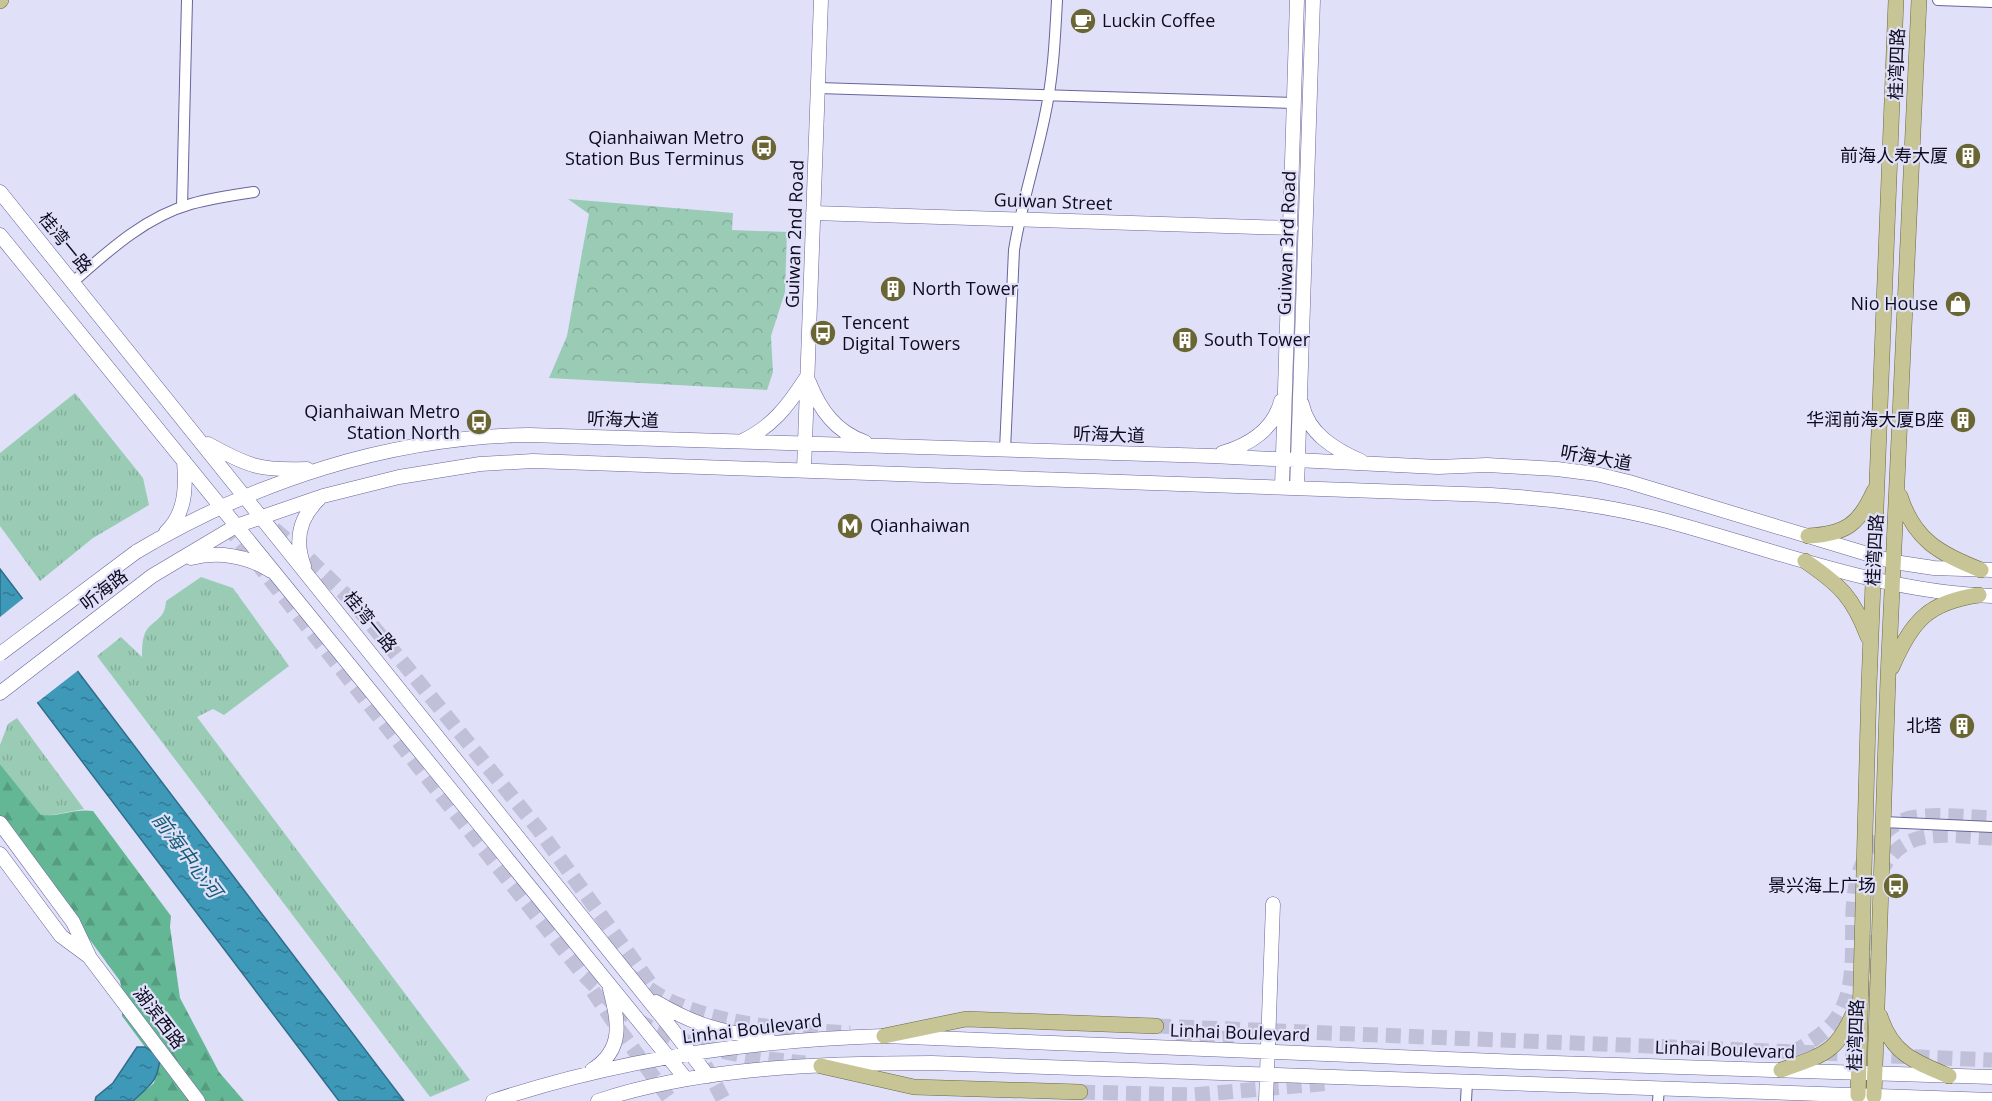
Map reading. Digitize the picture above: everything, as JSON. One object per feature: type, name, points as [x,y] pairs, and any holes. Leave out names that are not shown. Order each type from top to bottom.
[{"type":"main road","name":"Guiwan 2nd Road","points":[[804,470],[821,0]]},
{"type":"main road","name":"Guiwan 3rd Road","points":[[1282,487],[1297,0]]},
{"type":"main road","name":"Guiwan 3rd Road","points":[[1297,488],[1313,0]]},
{"type":"main road","name":"桂湾四路","points":[[1866,1098],[1859,1072],[1870,643],[1896,0]]},
{"type":"main road","name":"桂湾四路","points":[[1866,1098],[1875,1073],[1888,678],[1919,0]]},
{"type":"main road","name":"桂湾一路","points":[[0,192],[306,570],[708,1076]]},
{"type":"main road","name":"Guiwan Street","points":[[813,213],[1291,228]]},
{"type":"main road","points":[[0,235],[686,1079]]},
{"type":"main road","points":[[740,442],[757,434],[788,407],[807,375]]},
{"type":"main road","points":[[807,375],[816,400],[826,416],[838,428],[863,441],[879,446]]},
{"type":"main road","points":[[1212,456],[1239,448],[1270,425],[1279,411],[1285,387]]},
{"type":"main road","points":[[1300,390],[1304,410],[1316,433],[1340,450],[1369,465]]},
{"type":"main road","name":"听海大道","points":[[220,506],[324,468],[415,445],[480,437],[529,435],[1212,456],[1369,465],[1438,467],[1487,465],[1596,474],[1682,496],[1894,562],[1923,567],[1987,570]]},
{"type":"main road","points":[[201,440],[254,467],[280,470],[324,468]]},
{"type":"main road","points":[[159,538],[175,521],[182,506],[186,481],[184,461]]},
{"type":"main road","points":[[236,526],[322,497],[427,472],[505,462],[533,461],[1282,487],[1560,500],[1614,508],[1893,584],[1985,596]]},
{"type":"main road","points":[[1808,536],[1837,533],[1849,527],[1862,515],[1877,486]]},
{"type":"main road","points":[[1898,487],[1912,525],[1922,537],[1941,552],[1987,570]]},
{"type":"main road","points":[[306,570],[299,544],[300,527],[310,509],[322,497]]},
{"type":"main road","name":"听海路","points":[[0,654],[136,552],[220,506]]},
{"type":"main road","name":"听海路","points":[[0,693],[152,576],[236,526]]},
{"type":"main road","points":[[178,562],[206,555],[228,556],[251,561],[276,575]]},
{"type":"main road","points":[[1805,561],[1830,578],[1848,596],[1870,643]]},
{"type":"main road","points":[[1888,678],[1907,637],[1918,621],[1930,610],[1946,602],[1985,596]]},
{"type":"main road","points":[[0,823],[73,922],[90,958]]},
{"type":"main road","points":[[2,856],[61,936],[90,958]]},
{"type":"main road","points":[[1266,1101],[1273,904]]},
{"type":"main road","name":"湖滨西路","points":[[90,958],[198,1101]]},
{"type":"main road","points":[[585,1074],[602,1064],[615,1044],[617,1021],[609,984]]},
{"type":"main road","points":[[1781,1070],[1825,1052],[1837,1043],[1845,1033],[1861,994]]},
{"type":"main road","points":[[647,997],[700,1025],[738,1034],[791,1040]]},
{"type":"main road","points":[[1877,997],[1885,1031],[1893,1043],[1915,1061],[1949,1076]]},
{"type":"main road","points":[[884,1036],[966,1019],[1156,1026]]},
{"type":"main road","name":"Linhai Boulevard","points":[[493,1101],[585,1074],[669,1057],[791,1040],[884,1036],[1992,1077]]},
{"type":"main road","points":[[598,1101],[648,1086],[686,1079],[864,1063],[972,1063],[1467,1082],[1658,1095],[1785,1093],[1866,1098],[1992,1100]]},
{"type":"main road","points":[[821,1066],[914,1087],[1080,1092]]},
{"type":"main road","points":[[1785,1093],[1804,1101]]},
{"type":"street","points":[[182,207],[187,0]]},
{"type":"street","points":[[1005,450],[1012,276],[1020,219],[1049,96],[1057,0]]},
{"type":"street","points":[[1938,0],[1992,2]]},
{"type":"street","points":[[818,88],[1294,103]]},
{"type":"street","points":[[73,282],[130,235],[168,213],[216,198],[254,192]]},
{"type":"street","points":[[1883,822],[1992,827]]},
{"type":"street","points":[[1466,1101],[1467,1082]]},
{"type":"green space","points":[[568,199],[733,213],[732,230],[787,232],[785,292],[771,336],[773,372],[767,390],[549,378],[567,336],[589,214]]},
{"type":"green space","points":[[75,393],[143,478],[149,505],[93,538],[40,581],[0,526],[0,453]]},
{"type":"green space","points":[[201,577],[233,588],[289,666],[224,715],[213,709],[197,717],[470,1080],[430,1097],[97,656],[121,637],[142,657],[145,633],[161,616],[166,601]]},
{"type":"green space","points":[[17,718],[84,809],[47,816],[41,815],[0,764],[0,745],[8,724]]},
{"type":"green space","points":[[0,764],[41,815],[93,811],[171,916],[170,927],[180,998],[219,1072],[244,1101],[133,1101],[154,1083],[160,1057],[145,1047],[122,1016],[123,996],[120,981],[0,817]]},
{"type":"water","name":"前海中心河","points":[[0,569],[404,1101],[339,1101],[0,653]]},
{"type":"water","points":[[137,1047],[145,1047],[160,1057],[152,1082],[133,1101],[95,1101],[96,1097],[113,1083]]},
{"type":"pier","points":[[25,597],[80,669],[35,704],[0,658],[0,617]]},
{"type":"tunnel","points":[[227,525],[582,973],[607,998],[643,1024],[687,1042],[734,1054],[805,1063]]},
{"type":"tunnel","points":[[274,529],[351,600],[400,659],[539,830],[652,986]]},
{"type":"tunnel","points":[[1792,1053],[1829,1028],[1838,1016],[1847,995],[1851,973],[1854,900],[1858,877],[1867,855],[1883,834],[1910,818],[1930,816],[1992,818]]},
{"type":"tunnel","points":[[1880,874],[1889,858],[1900,847],[1913,840],[1943,835],[1992,838]]},
{"type":"tunnel","points":[[1872,928],[1870,972],[1872,996]]},
{"type":"tunnel","points":[[630,976],[671,1001],[719,1018],[762,1026],[850,1033]]},
{"type":"tunnel","points":[[593,991],[671,1101]]},
{"type":"tunnel","points":[[1156,1026],[1992,1060]]},
{"type":"tunnel","points":[[1177,1044],[1233,1037]]},
{"type":"tunnel","points":[[705,1065],[724,1101]]},
{"type":"tunnel","points":[[1080,1092],[1192,1095],[1332,1083]]},
{"type":"place","name":"Luckin Coffee","points":[[1083,21]]},
{"type":"place","name":"Qianhaiwan Metro Station Bus Terminus","points":[[764,148]]},
{"type":"place","name":"前海人寿大厦","points":[[1968,156]]},
{"type":"place","name":"North Tower","points":[[893,289]]},
{"type":"place","name":"Nio House","points":[[1958,304]]},
{"type":"place","name":"Tencent Digital Towers","points":[[823,333]]},
{"type":"place","name":"South Tower","points":[[1185,340]]},
{"type":"place","name":"华润前海大厦B座","points":[[1963,420]]},
{"type":"place","name":"Qianhaiwan Metro Station North","points":[[479,422]]},
{"type":"place","name":"Qianhaiwan","points":[[850,526]]},
{"type":"place","name":"北塔","points":[[1962,726]]},
{"type":"place","name":"景兴海上广场","points":[[1896,886]]}]
